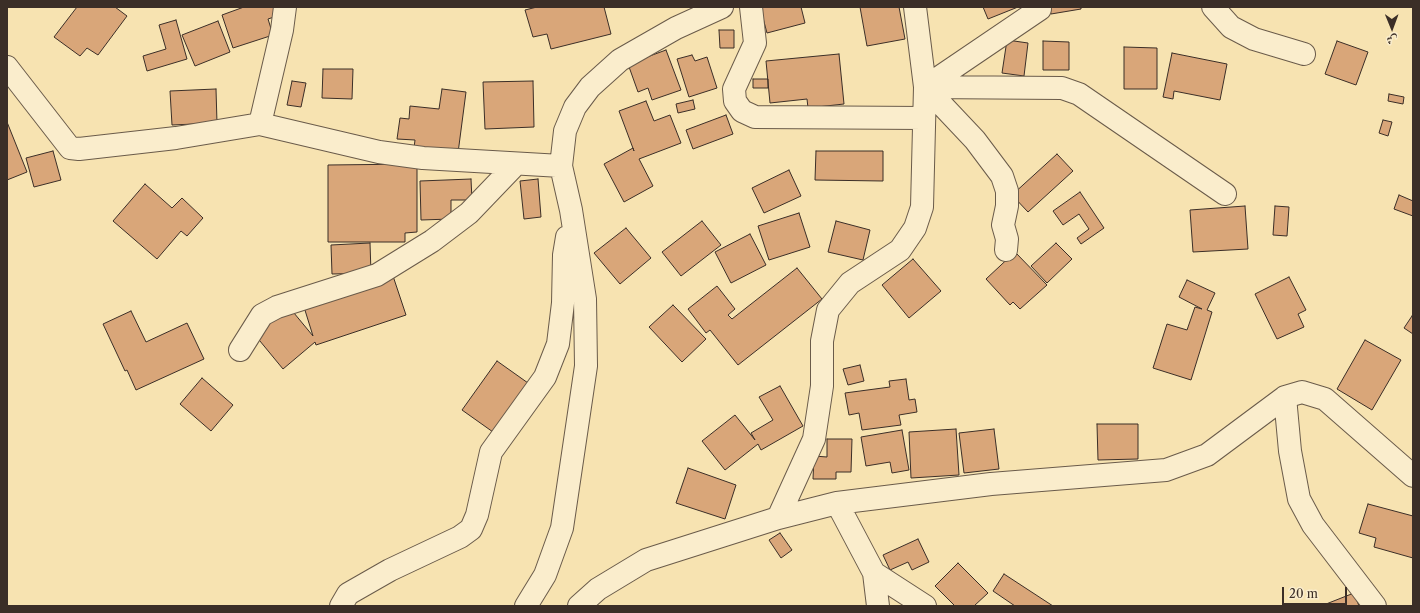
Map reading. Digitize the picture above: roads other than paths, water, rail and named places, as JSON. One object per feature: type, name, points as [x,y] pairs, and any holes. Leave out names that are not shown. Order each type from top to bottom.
[{"type":"street","points":[[260,124],[282,30],[285,7]]},
{"type":"street","points":[[526,606],[545,575],[562,528],[586,366],[585,299],[571,210],[560,166],[565,131],[575,107],[590,87],[620,60],[676,28],[722,7]]},
{"type":"street","points":[[751,7],[755,43],[734,89],[735,101],[742,111],[755,118],[924,118]]},
{"type":"street","points":[[778,518],[814,439],[822,386],[822,341],[828,310],[850,283],[900,250],[915,228],[922,207],[925,87],[915,7]]},
{"type":"street","points":[[1213,7],[1231,27],[1254,39],[1304,54]]},
{"type":"street","points":[[925,87],[1040,9]]},
{"type":"street","points":[[7,66],[70,148],[79,150],[176,138],[260,124],[379,152],[423,158],[560,166]]},
{"type":"street","points":[[925,87],[1062,88],[1079,94],[1225,194]]},
{"type":"street","points":[[925,87],[975,140],[1002,176],[1007,191],[1007,206],[1003,225],[1007,239],[1006,250]]},
{"type":"street","points":[[240,350],[262,315],[277,307],[377,275],[432,241],[469,213],[516,164]]},
{"type":"street","points":[[341,606],[348,594],[390,570],[460,537],[471,529],[477,515],[491,452],[545,377],[558,344],[563,303],[564,255],[571,210]]},
{"type":"street","points":[[579,606],[598,589],[646,560],[778,518],[837,503],[991,484],[1166,470],[1207,455],[1285,397],[1302,392],[1325,399],[1413,476]]},
{"type":"street","points":[[1285,397],[1290,451],[1299,499],[1313,525],[1375,606]]},
{"type":"street","points":[[837,503],[874,573],[878,606]]},
{"type":"street","points":[[874,573],[925,606]]}]
